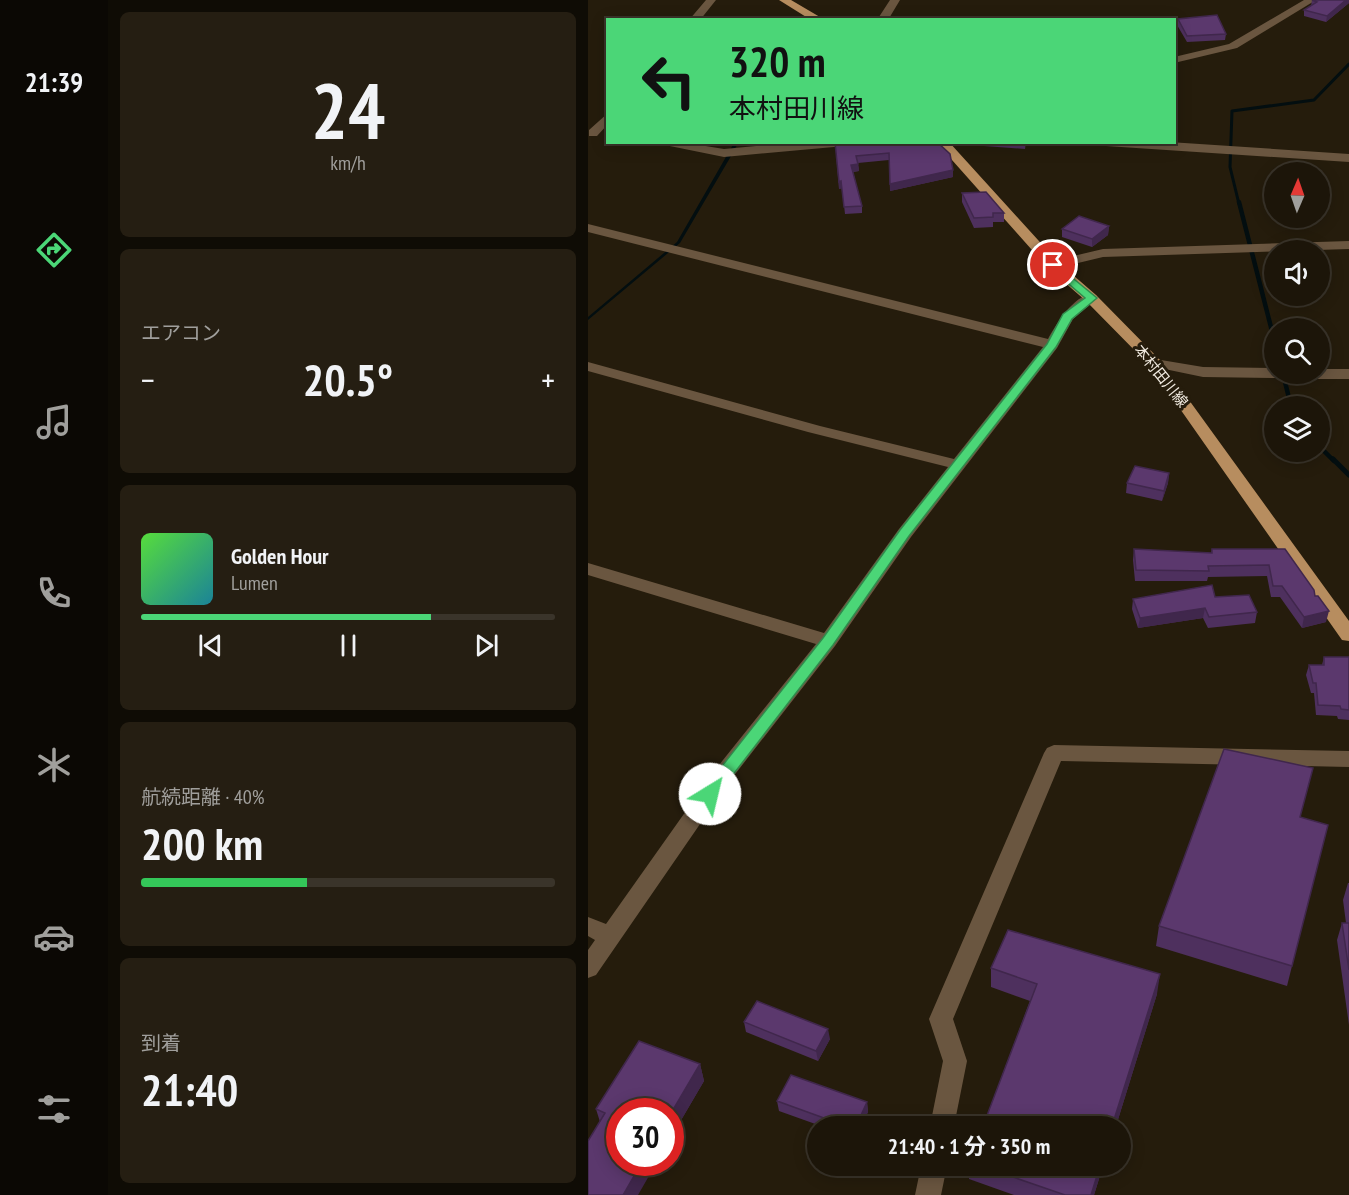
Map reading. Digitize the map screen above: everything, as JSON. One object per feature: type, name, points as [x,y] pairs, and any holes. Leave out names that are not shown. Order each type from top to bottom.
[{"type":"main road","points":[[784,0],[816,18]]},
{"type":"main road","name":"本村田川線","points":[[944,144],[1053,265],[1091,298],[1155,363],[1349,635]]},
{"type":"street","points":[[696,18],[711,0]]},
{"type":"street","points":[[883,18],[895,0]]},
{"type":"street","points":[[1176,60],[1233,46],[1311,0]]},
{"type":"street","points":[[590,132],[606,118]]},
{"type":"street","points":[[590,132],[606,135]]},
{"type":"street","points":[[668,144],[724,153],[822,144]]},
{"type":"street","points":[[1136,144],[1349,158]]},
{"type":"street","points":[[588,228],[1052,345]]},
{"type":"street","points":[[1053,265],[1103,253],[1349,245]]},
{"type":"street","points":[[588,969],[722,776],[828,641],[905,533],[1052,345],[1067,317],[1091,298]]},
{"type":"street","points":[[1155,363],[1203,372],[1264,373]]},
{"type":"street","points":[[588,366],[814,429],[958,465]]},
{"type":"street","points":[[1330,374],[1349,374]]},
{"type":"street","points":[[588,569],[828,641]]},
{"type":"street","points":[[944,1116],[955,1060],[941,1019],[985,922],[1015,841],[1054,753],[1349,759]]},
{"type":"street","points":[[588,926],[610,936]]},
{"type":"street","points":[[928,1195],[932,1176]]},
{"type":"shaded area","points":[[733,144],[738,144],[680,243],[588,320],[588,317],[677,242]]},
{"type":"building","points":[[1312,0],[1346,0],[1327,16],[1304,10],[1317,2]]},
{"type":"building","points":[[1217,15],[1226,34],[1187,36],[1178,19]]},
{"type":"building","points":[[835,144],[939,144],[950,154],[953,170],[890,184],[889,153],[856,156],[858,164],[851,165],[862,206],[844,207],[841,181],[839,182]]},
{"type":"building","points":[[986,192],[1004,213],[993,213],[993,217],[974,218],[962,193]]},
{"type":"building","points":[[1079,216],[1109,226],[1092,239],[1062,229]]},
{"type":"building","points":[[1135,466],[1169,473],[1164,491],[1127,483]]},
{"type":"building","points":[[1134,549],[1212,553],[1212,549],[1285,549],[1314,590],[1315,596],[1318,596],[1329,611],[1304,617],[1282,586],[1273,586],[1269,565],[1208,566],[1209,571],[1136,570]]},
{"type":"building","points":[[1212,585],[1215,597],[1249,595],[1257,612],[1209,617],[1205,608],[1140,618],[1133,599]]},
{"type":"building","points":[[1324,657],[1349,657],[1349,710],[1341,709],[1340,706],[1318,705],[1316,683],[1313,683],[1309,665],[1324,665]]},
{"type":"building","points":[[1224,749],[1313,768],[1300,817],[1328,825],[1292,966],[1159,926]]},
{"type":"building","points":[[1342,923],[1349,923],[1349,970]]},
{"type":"building","points":[[1008,930],[1160,974],[1115,1116],[987,1116],[1037,984],[991,968]]},
{"type":"building","points":[[757,1001],[828,1029],[816,1051],[744,1022]]},
{"type":"building","points":[[639,1041],[700,1064],[680,1098],[606,1098],[606,1176],[634,1176],[623,1195],[588,1195],[588,1141],[605,1113],[596,1109]]},
{"type":"building","points":[[791,1075],[867,1102],[861,1116],[818,1116],[777,1101]]},
{"type":"building","points":[[1010,1176],[1097,1176],[1091,1195],[1065,1195]]},
{"type":"waterway","points":[[1239,204],[1230,167],[1232,111],[1314,100],[1349,64]]},
{"type":"waterway","points":[[1239,202],[1269,318]]},
{"type":"waterway","points":[[1286,384],[1288,396]]},
{"type":"waterway","points":[[1330,457],[1334,461]]},
{"type":"waterway","points":[[1333,459],[1349,475]]},
{"type":"route","points":[[710,794],[828,641],[905,533],[994,416],[1052,345],[1067,317],[1091,298],[1053,265]]}]
